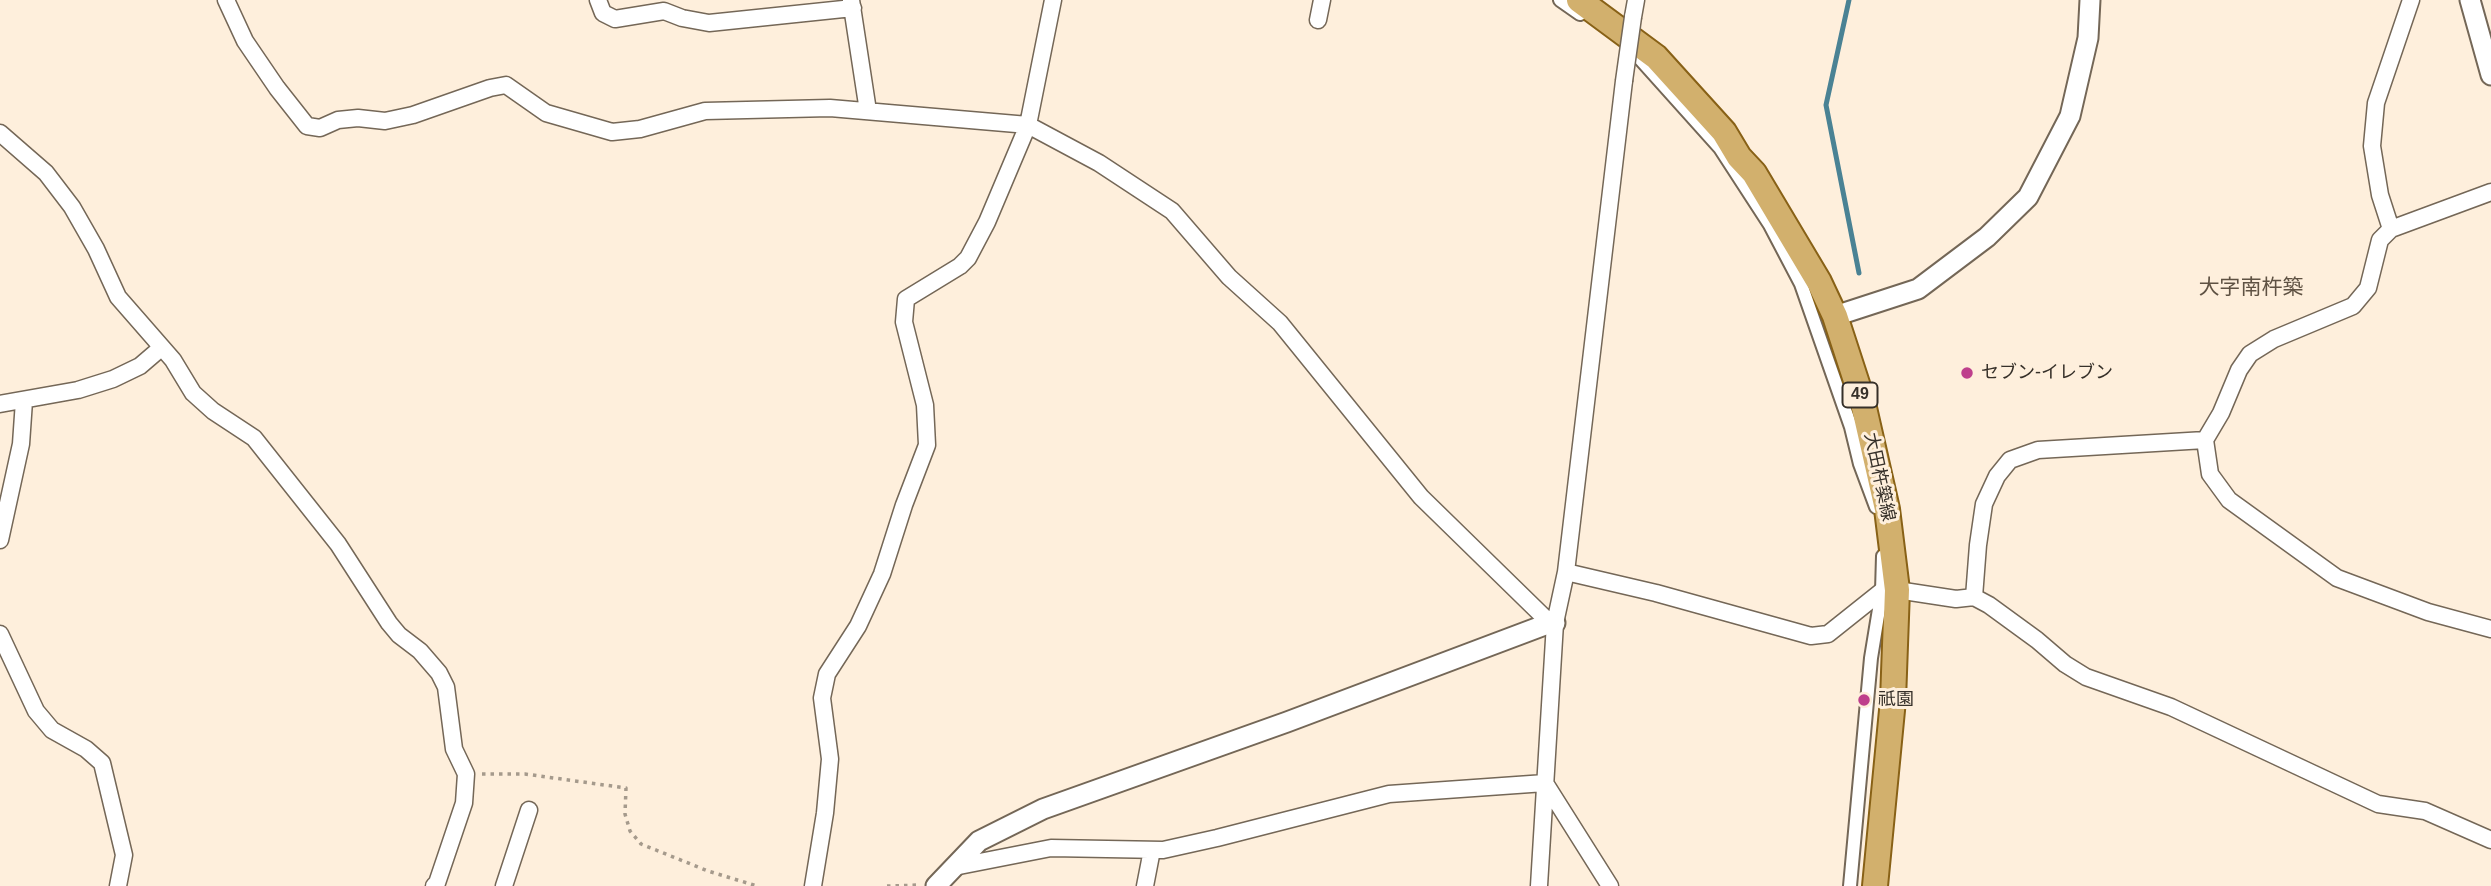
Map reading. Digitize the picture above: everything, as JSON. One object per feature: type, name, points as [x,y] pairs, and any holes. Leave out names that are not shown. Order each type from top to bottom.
[{"type":"main road","name":"大田杵築線","points":[[1579,0],[1656,57],[1724,132],[1754,173],[1819,282],[1835,316],[1862,399],[1886,509],[1894,700],[1875,886]]},
{"type":"street","points":[[226,0],[276,88],[307,125],[320,128],[338,120],[358,118],[385,121],[413,115],[506,85],[546,113],[612,132],[640,129],[705,111],[830,108],[1028,125],[1099,163],[1171,211],[1229,277],[1280,323],[1421,497],[1553,624]]},
{"type":"street","points":[[598,0],[603,13],[615,19],[658,6],[682,18],[709,23],[852,4],[868,111]]},
{"type":"street","points":[[813,886],[825,813],[830,759],[822,698],[827,674],[858,626],[882,574],[904,505],[928,445],[925,405],[904,322],[906,299],[960,266],[968,258],[987,222],[1028,125],[1053,0]]},
{"type":"street","points":[[1318,20],[1322,0]]},
{"type":"street","points":[[1560,0],[1632,50],[1720,148],[1770,225],[1801,284],[1878,511],[1890,591],[1871,658],[1850,886]]},
{"type":"street","points":[[1539,886],[1553,624],[1566,572],[1636,0]]},
{"type":"street","points":[[1835,316],[1919,289],[1987,237],[2028,197],[2070,116],[2088,38],[2090,0]]},
{"type":"street","points":[[2391,229],[2380,195],[2372,146],[2376,103],[2411,0]]},
{"type":"street","points":[[2470,0],[2491,75]]},
{"type":"street","points":[[0,133],[46,173],[65,198],[96,249],[118,297],[173,360],[194,393],[213,411],[254,438],[338,544],[389,624],[420,651],[439,673],[446,687],[454,749],[466,774],[464,803],[437,885]]},
{"type":"street","points":[[2491,192],[2391,229],[2380,240],[2368,288],[2353,306],[2274,338],[2250,354],[2239,370],[2206,440],[2210,474],[2229,500],[2337,578],[2428,612],[2491,629]]},
{"type":"street","points":[[0,404],[78,390],[113,379],[140,366],[161,348]]},
{"type":"street","points":[[0,540],[21,444],[24,401]]},
{"type":"street","points":[[1974,597],[1984,504],[1997,475],[2010,460],[2038,450],[2206,440]]},
{"type":"street","points":[[1566,572],[1656,593],[1811,636],[1828,634],[1890,591],[1956,599],[1974,597],[2037,639],[2065,664],[2086,677],[2171,707],[2378,804],[2425,811],[2491,840]]},
{"type":"street","points":[[936,886],[979,841],[1043,809],[1553,624]]},
{"type":"street","points":[[0,634],[36,711],[52,730],[86,749],[102,763],[124,855],[118,886]]},
{"type":"street","points":[[954,867],[1051,848],[1163,850],[1389,794],[1545,783]]},
{"type":"street","points":[[1545,783],[1610,886]]},
{"type":"street","points":[[504,886],[529,810]]},
{"type":"street","points":[[1145,886],[1152,850]]},
{"type":"path","points":[[466,774],[525,774],[626,788],[625,814],[630,831],[641,844],[757,886]]},
{"type":"path","points":[[887,886],[925,886]]},
{"type":"waterway","points":[[1849,0],[1826,105],[1859,273]]},
{"type":"place","name":"セブン-イレブン","points":[[1967,373]]},
{"type":"place","name":"祇園","points":[[1864,700]]},
{"type":"district","name":"大字南杵築","points":[[2251,288]]}]
